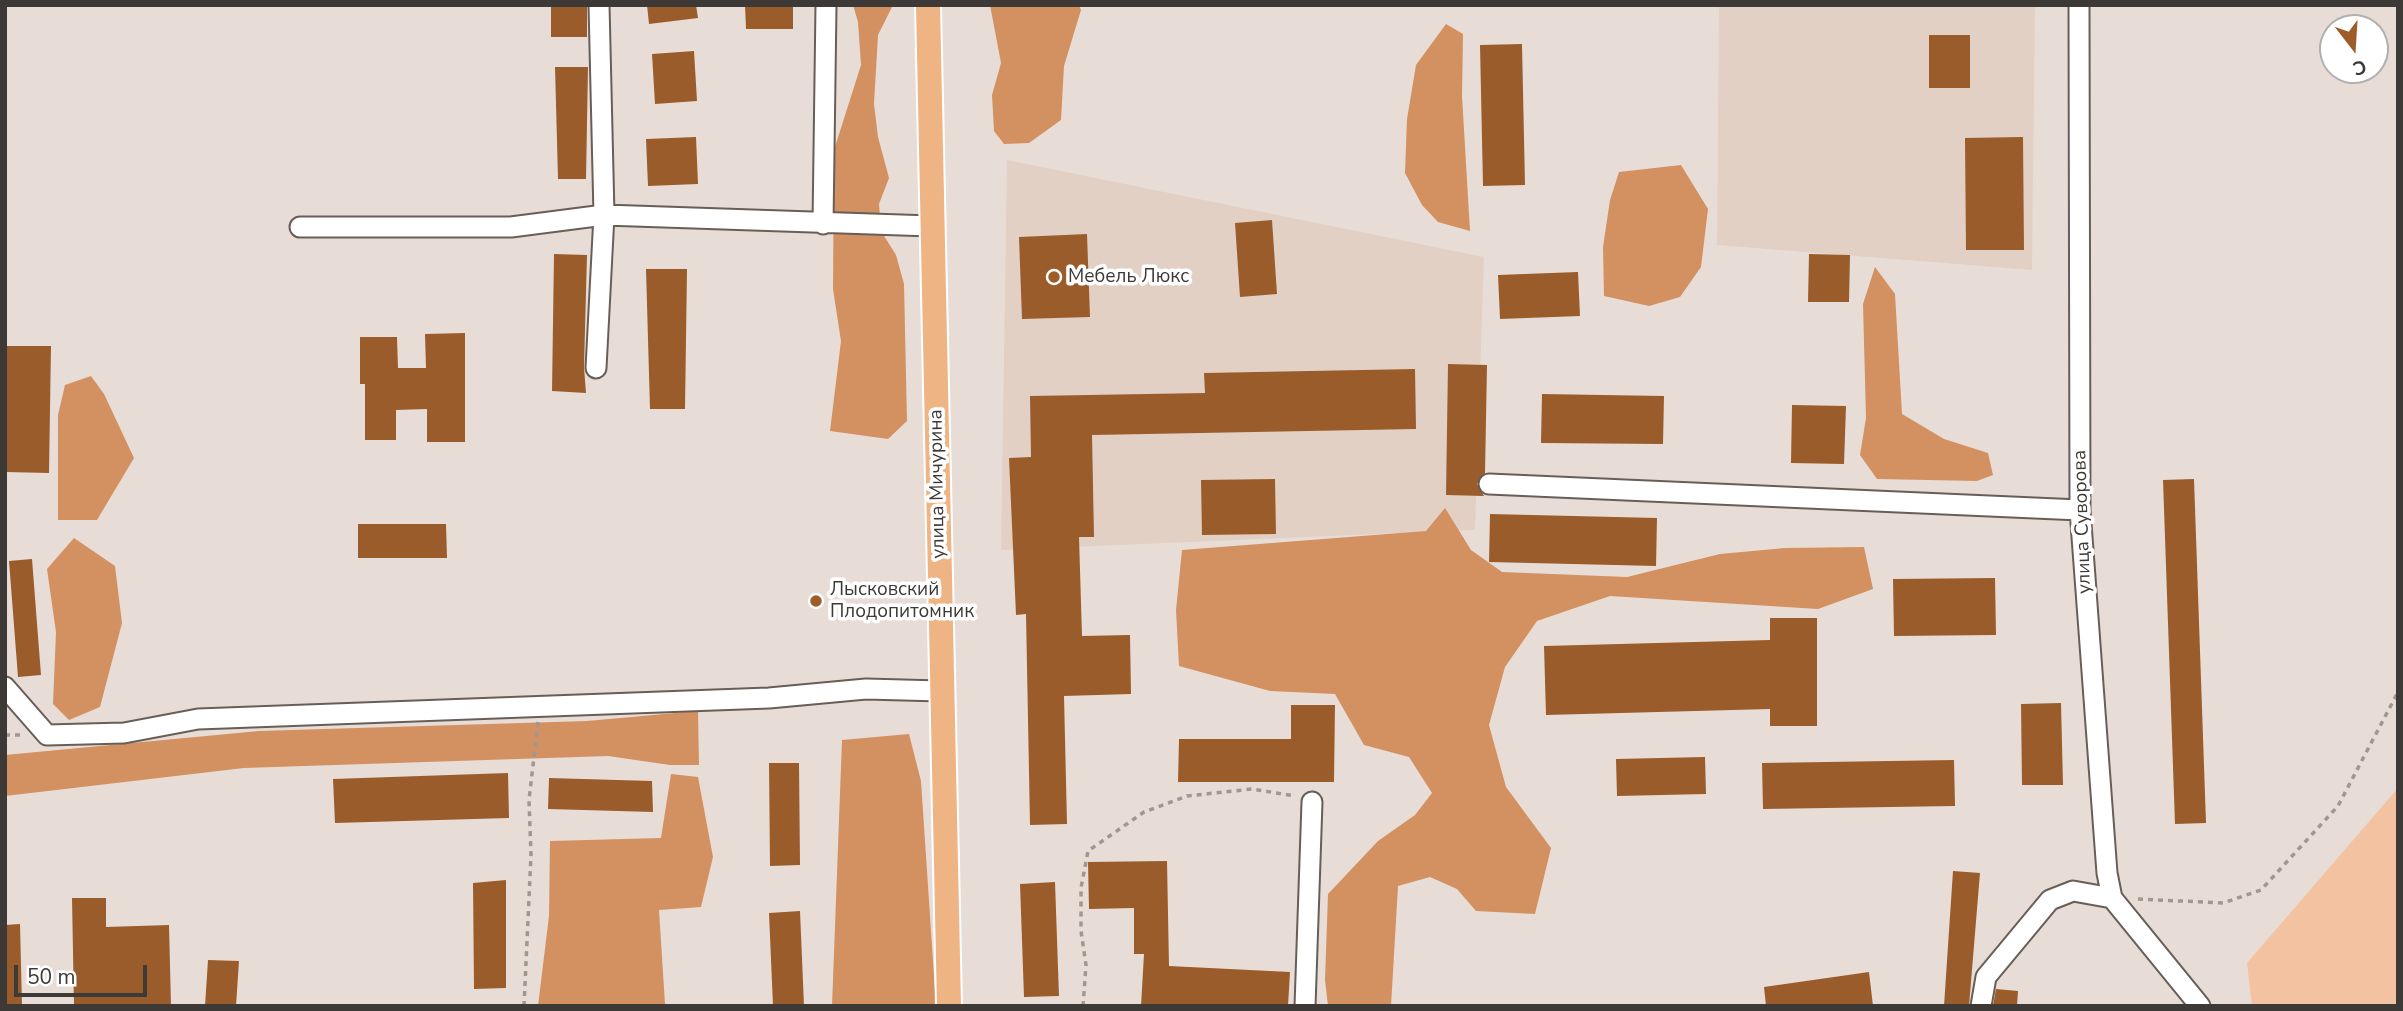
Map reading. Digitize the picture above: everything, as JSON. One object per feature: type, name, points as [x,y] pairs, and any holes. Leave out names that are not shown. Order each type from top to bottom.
[{"type":"main road","name":"улица Мичурина","points":[[928,5],[951,1006]]},
{"type":"street","points":[[596,368],[604,215],[599,5]]},
{"type":"street","points":[[823,224],[826,5]]},
{"type":"street","name":"улица Суворова","points":[[2079,5],[2080,510],[2097,772],[2107,873],[2112,898],[2200,1006]]},
{"type":"street","points":[[300,227],[511,227],[604,215],[931,226]]},
{"type":"street","points":[[1489,484],[2080,510]]},
{"type":"street","points":[[5,687],[47,735],[124,733],[198,719],[769,698],[866,689],[942,691]]},
{"type":"street","points":[[1305,1006],[1312,803]]},
{"type":"street","points":[[1981,1006],[1986,977],[2050,900],[2073,891],[2112,898]]},
{"type":"path","points":[[2112,898],[2223,903],[2261,890],[2339,806],[2398,692]]},
{"type":"path","points":[[524,1006],[531,855],[529,800],[540,706]]},
{"type":"path","points":[[1083,1006],[1086,965],[1081,931],[1082,888],[1088,851],[1144,812],[1187,796],[1252,789],[1286,792],[1312,803]]},
{"type":"shaded area","points":[[853,5],[893,5],[878,35],[874,104],[878,137],[889,178],[879,204],[881,231],[896,255],[904,284],[907,421],[888,439],[830,431],[841,341],[833,289],[834,150],[861,65],[858,22]]},
{"type":"shaded area","points":[[990,5],[1079,5],[1081,10],[1064,66],[1061,120],[1029,143],[1004,144],[994,131],[992,95],[1001,63]]},
{"type":"shaded area","points":[[1719,5],[2035,5],[2032,270],[1717,245]]},
{"type":"shaded area","points":[[1446,24],[1463,34],[1462,96],[1470,231],[1438,222],[1422,205],[1405,173],[1407,119],[1416,65]]},
{"type":"shaded area","points":[[1007,160],[1484,257],[1475,530],[1001,550]]},
{"type":"shaded area","points":[[1681,165],[1708,209],[1701,267],[1680,297],[1649,306],[1604,296],[1603,247],[1610,200],[1619,172]]},
{"type":"shaded area","points":[[1875,267],[1895,294],[1902,414],[1944,439],[1988,453],[1993,475],[1977,481],[1877,479],[1860,455],[1866,418],[1863,304]]},
{"type":"shaded area","points":[[91,376],[104,394],[134,458],[97,520],[58,520],[58,415],[65,385]]},
{"type":"shaded area","points":[[1445,508],[1471,550],[1502,572],[1627,577],[1720,554],[1785,548],[1864,547],[1873,589],[1818,609],[1610,596],[1537,621],[1505,667],[1489,725],[1506,787],[1551,848],[1535,914],[1476,911],[1457,889],[1430,877],[1398,886],[1391,1006],[1328,1006],[1325,980],[1328,894],[1378,841],[1415,815],[1432,793],[1409,757],[1364,745],[1335,694],[1270,691],[1179,666],[1176,610],[1182,550],[1426,531]]},
{"type":"shaded area","points":[[74,538],[115,566],[122,623],[100,707],[69,720],[53,704],[56,632],[47,569]]},
{"type":"shaded area","points":[[698,711],[699,765],[670,765],[608,756],[244,768],[5,796],[5,755],[259,731],[587,721]]},
{"type":"shaded area","points":[[909,734],[921,781],[936,1006],[832,1006],[842,740]]},
{"type":"shaded area","points":[[671,774],[698,777],[713,857],[701,907],[659,910],[665,1004],[538,1006],[549,916],[550,841],[661,838]]},
{"type":"shaded area","points":[[2398,788],[2398,1006],[2252,1006],[2247,963]]},
{"type":"building","points":[[551,5],[587,5],[587,37],[551,37]]},
{"type":"building","points":[[647,5],[696,5],[698,18],[649,24]]},
{"type":"building","points":[[745,5],[793,5],[793,29],[746,29]]},
{"type":"building","points":[[1929,35],[1970,35],[1970,88],[1929,88]]},
{"type":"building","points":[[1522,44],[1525,185],[1483,186],[1480,45]]},
{"type":"building","points":[[694,51],[697,101],[655,104],[652,54]]},
{"type":"building","points":[[555,67],[588,67],[586,179],[558,179]]},
{"type":"building","points":[[696,137],[698,184],[648,186],[646,139]]},
{"type":"building","points":[[2023,137],[2024,250],[1966,250],[1965,138]]},
{"type":"building","points":[[1272,220],[1277,294],[1240,297],[1235,223]]},
{"type":"building","name":"Мебель Люкс","points":[[1087,234],[1090,317],[1022,319],[1019,237]]},
{"type":"building","points":[[554,254],[587,255],[584,367],[586,393],[552,391]]},
{"type":"building","points":[[1809,254],[1850,255],[1849,302],[1808,302]]},
{"type":"building","points":[[646,269],[687,269],[685,409],[650,409]]},
{"type":"building","points":[[1578,272],[1580,316],[1500,319],[1498,275]]},
{"type":"building","points":[[465,333],[465,442],[427,442],[427,409],[396,410],[396,440],[365,440],[365,384],[360,384],[360,337],[397,337],[398,368],[426,368],[425,334]]},
{"type":"building","points":[[5,346],[51,346],[49,473],[5,472]]},
{"type":"building","points":[[1448,364],[1487,365],[1485,473],[1477,484],[1484,496],[1446,495]]},
{"type":"building","points":[[1415,369],[1416,429],[1092,435],[1094,537],[1079,537],[1082,636],[1130,635],[1131,694],[1064,696],[1067,824],[1030,825],[1026,614],[1016,615],[1009,458],[1031,457],[1030,396],[1205,393],[1204,373]]},
{"type":"building","points":[[1542,394],[1664,396],[1663,444],[1541,443]]},
{"type":"building","points":[[1792,405],[1846,406],[1844,464],[1791,463]]},
{"type":"building","points":[[1275,479],[1276,534],[1202,535],[1201,480]]},
{"type":"building","points":[[2194,479],[2206,823],[2175,824],[2163,480]]},
{"type":"building","points":[[1490,514],[1657,518],[1656,566],[1489,562]]},
{"type":"building","points":[[358,524],[446,524],[447,558],[358,558]]},
{"type":"building","points":[[32,559],[41,675],[18,677],[9,561]]},
{"type":"building","points":[[1995,578],[1996,635],[1894,636],[1893,579]]},
{"type":"building","points":[[1770,618],[1817,618],[1817,726],[1770,726],[1770,709],[1546,715],[1544,646],[1770,640]]},
{"type":"building","points":[[2061,703],[2063,785],[2022,785],[2021,704]]},
{"type":"building","points":[[1291,705],[1335,705],[1334,782],[1178,782],[1179,739],[1291,739]]},
{"type":"building","points":[[1705,757],[1706,794],[1617,796],[1616,759]]},
{"type":"building","points":[[1954,760],[1955,806],[1763,809],[1762,763]]},
{"type":"building","points":[[769,763],[799,763],[800,865],[770,866]]},
{"type":"building","points":[[508,773],[509,818],[335,823],[333,779]]},
{"type":"building","points":[[549,778],[652,781],[653,812],[548,809]]},
{"type":"building","points":[[1167,861],[1169,966],[1290,972],[1288,1006],[1141,1006],[1144,954],[1134,954],[1134,908],[1089,909],[1088,862]]},
{"type":"building","points":[[1953,871],[1980,873],[1969,1006],[1944,1006]]},
{"type":"building","points":[[506,880],[506,988],[474,989],[473,883]]},
{"type":"building","points":[[1055,882],[1059,996],[1024,997],[1020,884]]},
{"type":"building","points":[[72,898],[106,898],[106,927],[169,925],[171,1006],[74,1006]]},
{"type":"building","points":[[800,911],[804,1006],[773,1006],[769,913]]},
{"type":"building","points":[[20,924],[22,1006],[5,1006],[5,925]]},
{"type":"building","points":[[208,960],[239,961],[236,1006],[205,1006]]},
{"type":"building","points":[[1869,972],[1873,1006],[1766,1006],[1764,987]]},
{"type":"building","points":[[1996,989],[2018,991],[2017,1006],[1993,1006]]},
{"type":"place","name":"Мебель Люкс","points":[[1054,277]]},
{"type":"place","name":"Лысковский Плодопитомник","points":[[816,601]]}]
